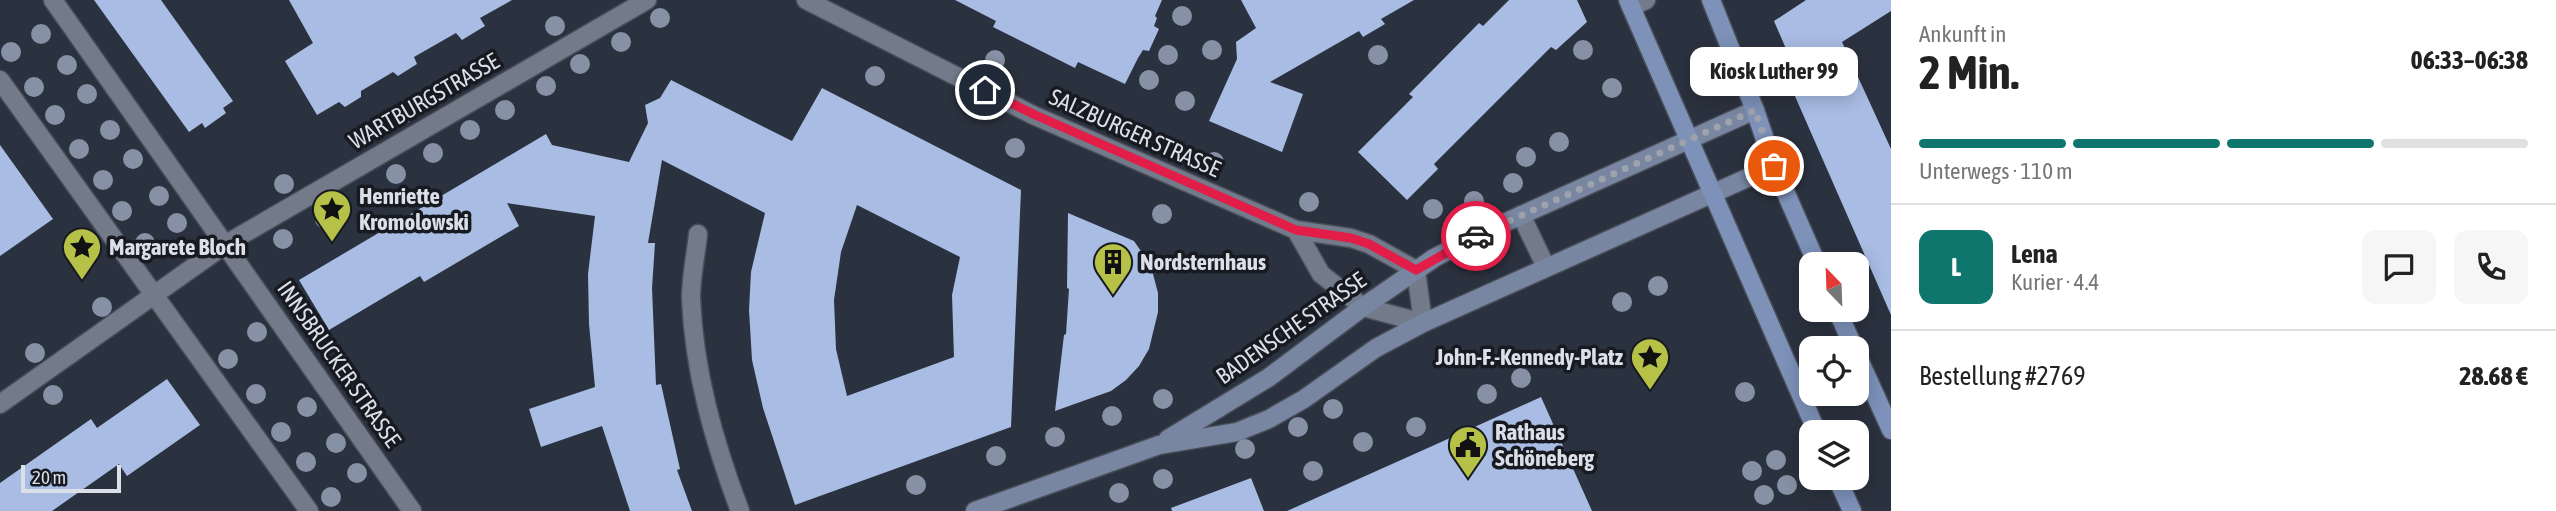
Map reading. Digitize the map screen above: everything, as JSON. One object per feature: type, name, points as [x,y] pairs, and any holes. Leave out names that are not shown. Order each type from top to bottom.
[{"type":"main road","points":[[1712,0],[1774,166],[1812,252]]},
{"type":"main road","points":[[1635,2],[1688,140],[1812,420]]},
{"type":"main road","points":[[1869,381],[1891,430]]},
{"type":"main road","points":[[1842,490],[1852,511]]},
{"type":"street","name":"INNSBRUCKER STRASSE","points":[[52,0],[412,511]]},
{"type":"street","name":"WARTBURGSTRASSE","points":[[226,244],[646,0]]},
{"type":"street","name":"SALZBURGER STRASSE","points":[[806,0],[1033,114],[1296,230],[1351,238],[1369,244],[1416,270]]},
{"type":"street","points":[[0,80],[309,511]]},
{"type":"street","name":"BADENSCHE STRASSE","points":[[983,510],[1160,444],[1268,378],[1434,258],[1521,215],[1755,110]]},
{"type":"street","name":"BADENSCHE STRASSE","points":[[1160,444],[1237,432],[1269,419],[1304,399],[1376,348],[1423,323],[1774,166]]},
{"type":"street","points":[[1521,215],[1546,267]]},
{"type":"street","points":[[1296,230],[1321,274],[1363,307],[1423,323],[1416,270]]},
{"type":"street","points":[[698,234],[691,295],[700,385],[722,464],[740,511]]},
{"type":"street","points":[[0,404],[226,244]]},
{"type":"building","points":[[94,0],[161,0],[233,101],[223,108],[226,113],[205,128],[202,123],[189,132]]},
{"type":"building","points":[[289,0],[512,0],[480,18],[485,26],[462,40],[456,33],[414,57],[417,64],[398,76],[393,72],[361,91],[361,97],[345,107],[339,102],[317,115],[285,61],[313,43]]},
{"type":"building","points":[[955,0],[1162,0],[1155,16],[1157,18],[1154,26],[1159,29],[1149,51],[1143,50],[1125,84],[1078,62],[1075,68],[993,27],[996,21]]},
{"type":"building","points":[[1241,0],[1414,0],[1381,19],[1385,24],[1363,37],[1359,31],[1270,82],[1303,94],[1282,152],[1209,121],[1237,59],[1236,42],[1256,28]]},
{"type":"building","points":[[1509,0],[1577,0],[1587,22],[1556,50],[1551,47],[1434,164],[1438,169],[1407,200],[1358,152],[1413,97],[1409,94],[1479,23],[1483,26]]},
{"type":"building","points":[[1806,0],[1891,0],[1891,11],[1842,42],[1891,149],[1891,315],[1869,265],[1869,252],[1863,252],[1780,62],[1790,58],[1774,21]]},
{"type":"building","points":[[671,80],[792,141],[822,88],[1021,190],[1011,427],[795,505],[763,408],[752,360],[749,310],[751,272],[765,213],[662,160],[648,243],[655,243],[652,288],[656,385],[661,384],[680,469],[677,470],[692,511],[630,511],[602,426],[541,447],[529,409],[595,387],[588,274],[595,216],[507,203],[519,226],[424,282],[420,276],[329,330],[299,280],[546,134],[552,145],[629,162],[648,123],[645,105],[660,98]],"holes":[[[857,205],[960,257],[952,295],[954,357],[847,396],[836,349],[834,300],[841,252]]]},
{"type":"building","points":[[0,145],[53,219],[0,256]]},
{"type":"building","points":[[1068,213],[1134,241],[1153,274],[1158,293],[1158,312],[1149,349],[1126,380],[1111,391],[1055,411],[1066,334],[1069,289]]},
{"type":"building","points":[[167,379],[200,425],[127,476],[119,464],[52,511],[0,511],[0,483],[91,419],[97,428]]},
{"type":"building","name":"Rathaus Schöneberg","points":[[1541,397],[1592,511],[1287,511],[1430,447]]},
{"type":"building","points":[[1251,478],[1264,511],[1172,511],[1171,508]]},
{"type":"way so far","points":[[1476,236],[1755,110],[1774,166]]},
{"type":"place","name":"Kiosk Luther 99","points":[[1774,166]]},
{"type":"place","name":"Henriette Kromolowski","points":[[332,243]]},
{"type":"place","name":"Margarete Bloch","points":[[82,281]]},
{"type":"place","name":"Nordsternhaus","points":[[1113,296]]},
{"type":"place","name":"John-F.-Kennedy-Platz","points":[[1650,391]]},
{"type":"place","name":"Rathaus Schöneberg","points":[[1468,479]]},
{"type":"route","points":[[985,90],[1033,114],[1296,230],[1351,238],[1369,244],[1416,270],[1476,236]]}]
